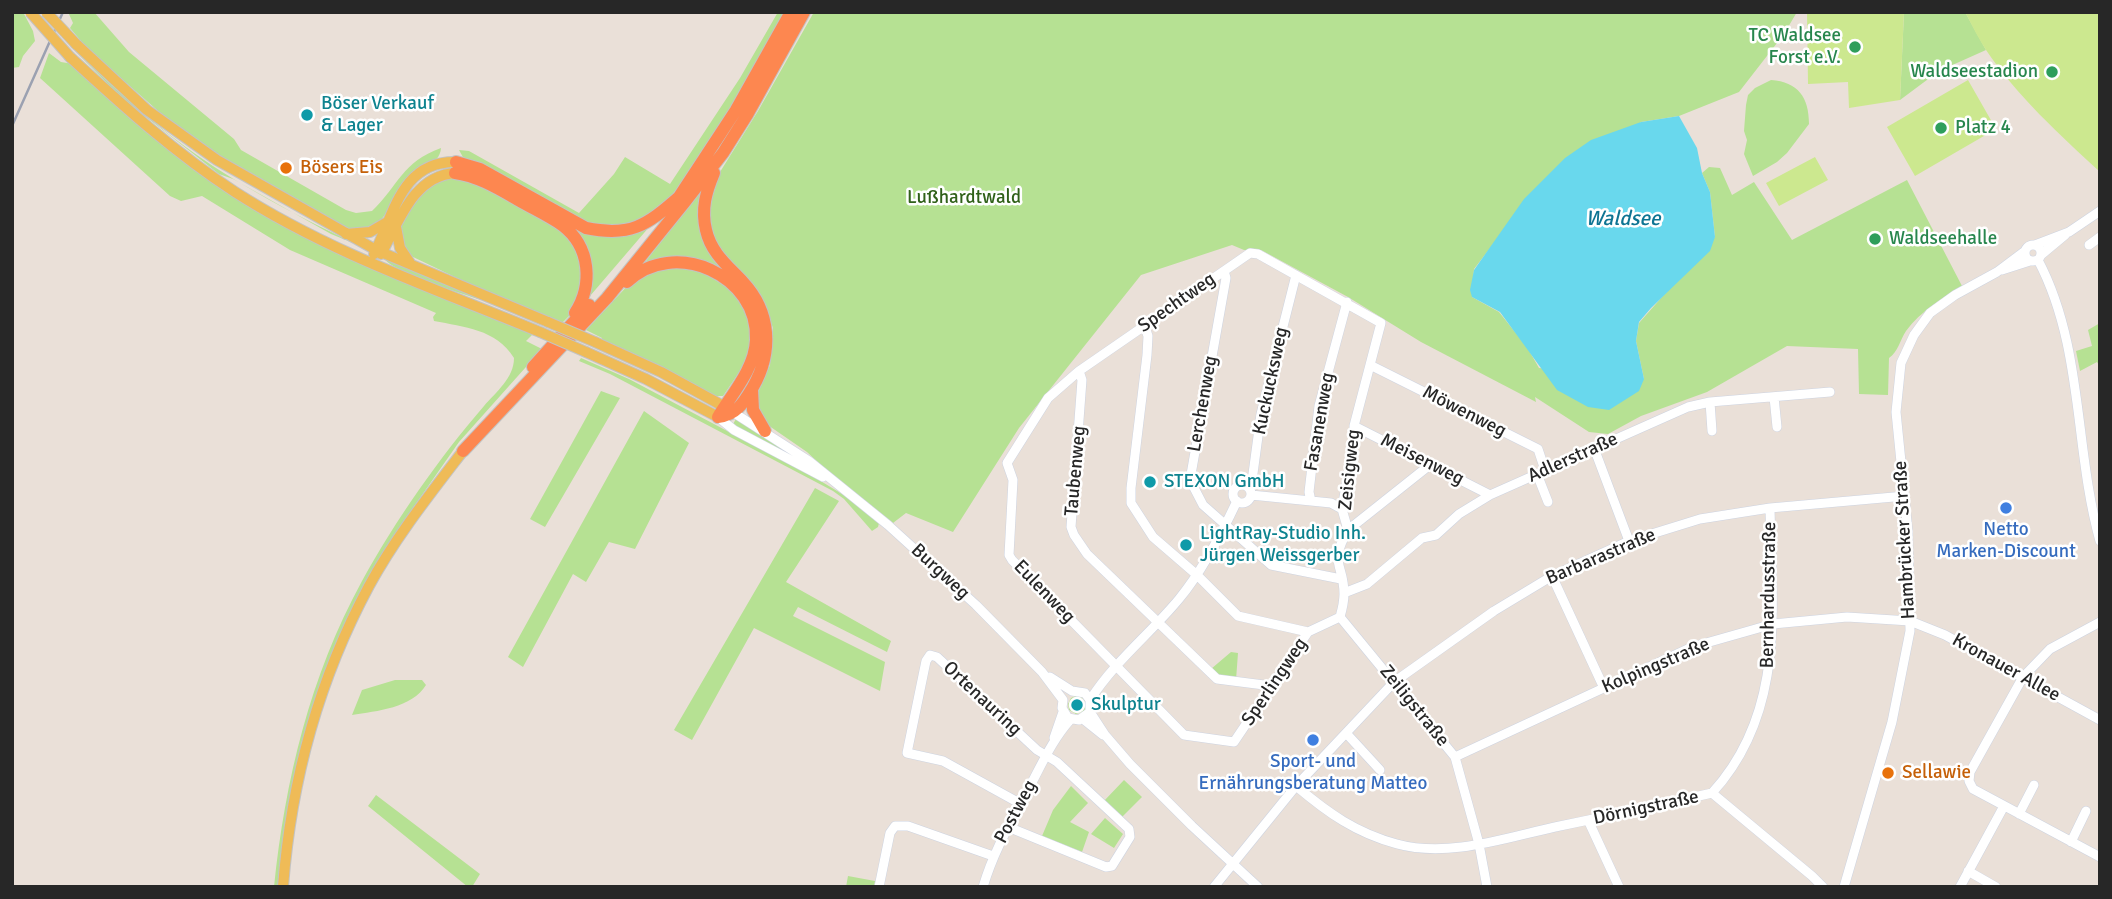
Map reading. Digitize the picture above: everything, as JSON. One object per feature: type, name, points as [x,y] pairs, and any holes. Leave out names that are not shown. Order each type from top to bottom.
[{"type":"highway","points":[[464,451],[491,413],[626,264],[679,197],[736,110],[791,12]]},
{"type":"highway","points":[[464,451],[607,298],[723,153],[804,12]]},
{"type":"highway","points":[[723,153],[707,188],[704,215],[710,244],[719,258],[754,295],[764,318],[766,348],[753,387],[738,409],[726,412]]},
{"type":"highway","points":[[456,168],[480,169],[586,228],[611,232],[635,229],[656,217],[679,197]]},
{"type":"highway","points":[[456,168],[508,194],[563,226],[573,236],[585,258],[587,283],[585,294],[566,328]]},
{"type":"highway","points":[[607,298],[645,268],[668,261],[691,262],[730,283],[750,308],[756,336],[753,359],[726,412]]},
{"type":"highway","points":[[753,387],[753,410],[765,431]]},
{"type":"main road","points":[[30,12],[70,57],[158,135],[234,191],[308,233],[372,264],[726,412]]},
{"type":"main road","points":[[46,12],[140,104],[190,143],[344,234],[661,372],[726,412]]},
{"type":"main road","points":[[372,264],[392,223],[425,183],[456,168]]},
{"type":"main road","points":[[344,234],[370,232],[392,223]]},
{"type":"main road","points":[[392,223],[400,248],[412,265]]},
{"type":"main road","points":[[283,887],[289,829],[303,758],[322,694],[343,640],[369,586],[396,543],[464,451]]},
{"type":"street","name":"Hambrücker Straße","points":[[1997,272],[2036,258],[2069,232],[2098,215]]},
{"type":"street","name":"Hambrücker Straße","points":[[1844,887],[1892,722],[1902,680],[1910,621],[1909,544],[1896,412],[1901,363],[1907,346],[1930,313],[1955,295],[1997,272],[2030,245],[2069,232]]},
{"type":"street","points":[[2089,245],[2100,237]]},
{"type":"street","points":[[2035,245],[2040,248],[2036,258],[2057,302],[2064,333],[2076,393],[2087,488],[2100,541]]},
{"type":"street","points":[[2025,251],[2026,257],[2036,258]]},
{"type":"street","name":"Spechtweg","points":[[1007,463],[1048,398],[1079,371],[1250,253],[1258,254],[1381,323]]},
{"type":"street","name":"Lerchenweg","points":[[1224,271],[1226,278],[1190,480],[1203,505],[1271,565],[1341,579]]},
{"type":"street","name":"Kuckucksweg","points":[[1250,491],[1261,414],[1296,275]]},
{"type":"street","name":"Fasanenweg","points":[[1311,501],[1309,492],[1319,406],[1346,302]]},
{"type":"street","name":"Zeisigweg","points":[[1340,617],[1344,593],[1337,565],[1338,547],[1348,530],[1342,509],[1354,426],[1381,323]]},
{"type":"street","points":[[1144,327],[1148,335],[1147,355],[1131,503],[1153,537],[1197,575],[1238,616],[1308,632]]},
{"type":"street","name":"Möwenweg","points":[[1370,365],[1538,449],[1548,502]]},
{"type":"street","name":"Taubenweg","points":[[1079,371],[1082,380],[1071,527],[1074,535],[1087,554],[1217,679],[1272,686]]},
{"type":"street","name":"Adlerstraße","points":[[1344,593],[1367,584],[1422,538],[1436,535],[1459,513],[1490,495],[1688,407],[1710,402],[1830,392]]},
{"type":"street","points":[[1774,397],[1777,426]]},
{"type":"street","points":[[1710,402],[1712,431]]},
{"type":"street","name":"Burgweg","points":[[726,412],[765,431],[809,461],[927,560],[1042,672],[1063,700]]},
{"type":"street","name":"Burgweg","points":[[726,412],[734,430],[832,480]]},
{"type":"street","name":"Meisenweg","points":[[1354,426],[1490,495]]},
{"type":"street","points":[[1594,448],[1629,541]]},
{"type":"street","name":"Eulenweg","points":[[1007,463],[1013,481],[1009,555],[1115,665]]},
{"type":"street","points":[[1348,530],[1431,464]]},
{"type":"street","points":[[1237,501],[1234,496],[1236,488],[1242,486],[1250,491],[1331,503],[1342,509]]},
{"type":"street","points":[[1237,501],[1247,502],[1250,491]]},
{"type":"street","name":"Barbarastraße","points":[[1214,887],[1296,786],[1394,682],[1494,611],[1552,576],[1629,541],[1700,519],[1770,508],[1905,496]]},
{"type":"street","points":[[1086,715],[1090,700],[1106,675],[1178,601],[1197,575],[1237,501]]},
{"type":"street","name":"Bernhardusstraße","points":[[1712,793],[1727,777],[1745,747],[1761,705],[1770,669],[1773,624],[1770,508]]},
{"type":"street","points":[[1552,576],[1604,686]]},
{"type":"street","name":"Sperlingweg","points":[[1115,665],[1184,736],[1234,742],[1308,632],[1340,617]]},
{"type":"street","name":"Zeiligstraße","points":[[1340,617],[1455,757],[1479,844],[1487,887]]},
{"type":"street","name":"Kolpingstraße","points":[[1455,757],[1692,647],[1773,624],[1847,617],[1910,621]]},
{"type":"street","name":"Kronauer Allee","points":[[1910,621],[1945,635],[2100,720]]},
{"type":"street","points":[[2100,622],[2050,649],[2022,677],[1969,772],[1973,789],[2100,857]]},
{"type":"street","name":"Ortenauring","points":[[1021,804],[943,761],[907,753],[927,657],[937,657],[1046,756]]},
{"type":"street","name":"Burgweg","points":[[1042,672],[1090,700]]},
{"type":"street","points":[[1086,715],[1071,719],[1063,712],[1063,700],[1106,675]]},
{"type":"street","name":"Postweg","points":[[984,887],[993,856],[1054,740],[1063,712]]},
{"type":"street","points":[[1086,715],[1153,787],[1258,887]]},
{"type":"street","name":"Postweg","points":[[1054,740],[1071,719]]},
{"type":"street","points":[[1346,733],[1380,770]]},
{"type":"street","points":[[1008,827],[1106,867],[1112,866],[1130,836],[1129,829],[1046,756]]},
{"type":"street","points":[[2019,814],[2034,785]]},
{"type":"street","name":"Dörnigstraße","points":[[1296,786],[1358,832],[1399,845],[1439,849],[1479,844],[1712,793],[1822,887]]},
{"type":"street","points":[[1960,887],[2004,806]]},
{"type":"street","points":[[2071,842],[2087,811]]},
{"type":"street","points":[[1588,820],[1619,887]]},
{"type":"street","points":[[879,887],[890,833],[895,826],[908,826],[993,856]]},
{"type":"street","points":[[1968,871],[1996,887]]},
{"type":"green space","points":[[12,12],[23,12],[35,41],[23,56],[19,67],[12,68]]},
{"type":"green space","points":[[68,12],[94,12],[129,52],[234,139],[241,150],[346,210],[356,213],[372,211],[409,167],[441,148],[440,154],[432,163],[405,180],[384,216],[374,226],[361,230],[347,228],[223,158],[174,125],[80,42],[70,28],[73,23]]},
{"type":"green space","points":[[778,12],[786,12],[744,87],[699,158],[667,202],[639,223],[596,227],[464,159],[459,150],[469,151],[579,213],[614,174],[625,157],[670,184],[740,78]]},
{"type":"green space","name":"Lußhardtwald","points":[[814,12],[1797,12],[1784,34],[1739,92],[1679,116],[1641,122],[1494,243],[1474,269],[1472,297],[1499,312],[1527,347],[1539,368],[1644,379],[1636,341],[1639,323],[1715,237],[1710,192],[1702,173],[1709,167],[1720,168],[1732,195],[1754,182],[1792,240],[1907,180],[1962,286],[1925,311],[1906,331],[1889,358],[1888,395],[1859,394],[1858,349],[1787,346],[1707,392],[1641,416],[1608,434],[1589,432],[1535,397],[1536,402],[1421,342],[1348,297],[1261,250],[1244,250],[1232,245],[1141,275],[1019,428],[953,532],[906,513],[893,523],[807,452],[762,421],[756,397],[770,365],[773,328],[763,300],[754,287],[731,266],[713,236],[709,208],[715,180]]},
{"type":"green space","name":"TC Waldsee Forst e.V.","points":[[1807,12],[1904,12],[1900,100],[1849,108],[1848,82],[1808,84]]},
{"type":"green space","points":[[1904,12],[1965,12],[1986,50],[1939,71],[1900,100]]},
{"type":"green space","name":"Waldseestadion","points":[[1965,12],[2100,12],[2100,172],[2011,83],[1986,50]]},
{"type":"green space","points":[[74,50],[169,134],[203,160],[242,184],[219,174],[122,98]]},
{"type":"green space","points":[[49,53],[61,62],[73,64],[238,199],[533,334],[526,341],[542,349],[459,442],[401,525],[330,658],[302,741],[285,825],[278,887],[274,887],[279,847],[293,768],[314,691],[344,617],[375,558],[403,513],[434,468],[504,384],[511,372],[514,358],[507,348],[489,335],[434,321],[436,313],[290,250],[202,196],[181,201],[170,196],[40,78]]},
{"type":"green space","points":[[1771,80],[1788,84],[1800,93],[1807,106],[1809,124],[1787,153],[1753,176],[1744,154],[1747,140],[1744,131],[1746,105],[1748,95],[1755,88]]},
{"type":"green space","name":"Platz 4","points":[[1968,80],[1996,129],[1915,176],[1887,127]]},
{"type":"green space","points":[[1815,157],[1828,180],[1779,206],[1766,183]]},
{"type":"green space","points":[[460,177],[500,194],[554,225],[572,241],[584,276],[573,312],[562,323],[484,291],[411,256],[403,247],[402,224],[409,208],[433,181]]},
{"type":"green space","points":[[702,188],[699,213],[702,236],[719,266],[733,282],[707,264],[691,259],[671,257],[648,263],[646,261]]},
{"type":"green space","points":[[292,212],[319,226],[365,248],[331,234]]},
{"type":"green space","points":[[571,225],[650,226],[590,296],[587,259]]},
{"type":"green space","points":[[384,258],[488,302],[415,276],[390,264]]},
{"type":"green space","points":[[695,267],[731,290],[747,312],[753,338],[744,365],[723,396],[711,396],[601,342],[602,338],[586,330],[631,282],[648,270]]},
{"type":"green space","points":[[747,297],[758,315],[762,329],[762,346],[749,382],[741,397],[733,404],[759,353],[759,328]]},
{"type":"green space","points":[[2100,323],[2100,367],[2097,362],[2080,371],[2076,351],[2092,346],[2088,330]]},
{"type":"green space","points":[[581,358],[629,379],[814,477],[847,497],[879,523],[878,527],[872,531],[844,499],[833,491],[610,374],[579,361]]},
{"type":"green space","points":[[601,391],[620,398],[545,527],[530,519]]},
{"type":"green space","points":[[644,411],[689,443],[635,549],[609,542],[586,582],[573,574],[523,667],[508,657]]},
{"type":"green space","points":[[736,419],[813,468],[739,430],[733,424]]},
{"type":"green space","points":[[815,488],[839,501],[786,582],[891,641],[887,652],[798,607],[793,616],[885,662],[880,691],[754,628],[692,740],[674,730]]},
{"type":"green space","points":[[1231,652],[1238,653],[1236,680],[1217,677],[1211,669]]},
{"type":"green space","points":[[395,680],[422,680],[426,685],[420,693],[403,704],[352,715],[362,690]]},
{"type":"green space","points":[[1071,698],[1082,698],[1086,706],[1084,711],[1076,714],[1069,710],[1068,704]]},
{"type":"green space","points":[[1124,780],[1142,797],[1121,818],[1104,801]]},
{"type":"green space","points":[[1071,786],[1088,803],[1070,822],[1089,832],[1082,852],[1042,836],[1053,810]]},
{"type":"green space","points":[[376,795],[480,874],[472,887],[468,887],[368,806]]},
{"type":"green space","points":[[1105,818],[1123,834],[1114,848],[1091,834]]},
{"type":"green space","points":[[848,876],[875,881],[874,887],[846,887]]},
{"type":"water","name":"Waldsee","points":[[1679,116],[1697,148],[1702,173],[1710,192],[1715,237],[1710,251],[1639,322],[1636,341],[1644,379],[1639,391],[1609,410],[1588,407],[1557,390],[1500,312],[1472,297],[1470,290],[1474,270],[1524,199],[1565,158],[1591,140],[1641,122]]},
{"type":"railway","points":[[12,126],[63,12]]},
{"type":"place","name":"TC Waldsee Forst e.V.","points":[[1855,47]]},
{"type":"place","name":"Waldseestadion","points":[[2052,72]]},
{"type":"place","name":"Böser Verkauf & Lager","points":[[307,115]]},
{"type":"place","name":"Platz 4","points":[[1941,128]]},
{"type":"place","name":"Bösers Eis","points":[[286,168]]},
{"type":"place","name":"Waldseehalle","points":[[1875,239]]},
{"type":"place","name":"STEXON GmbH","points":[[1150,482]]},
{"type":"place","name":"Netto Marken-Discount","points":[[2006,508]]},
{"type":"place","name":"LightRay-Studio Inh. Jürgen Weissgerber","points":[[1186,545]]},
{"type":"place","name":"Skulptur","points":[[1077,705]]},
{"type":"place","name":"Sport- und Ernährungsberatung Matteo","points":[[1313,740]]},
{"type":"place","name":"Sellawie","points":[[1888,773]]}]
